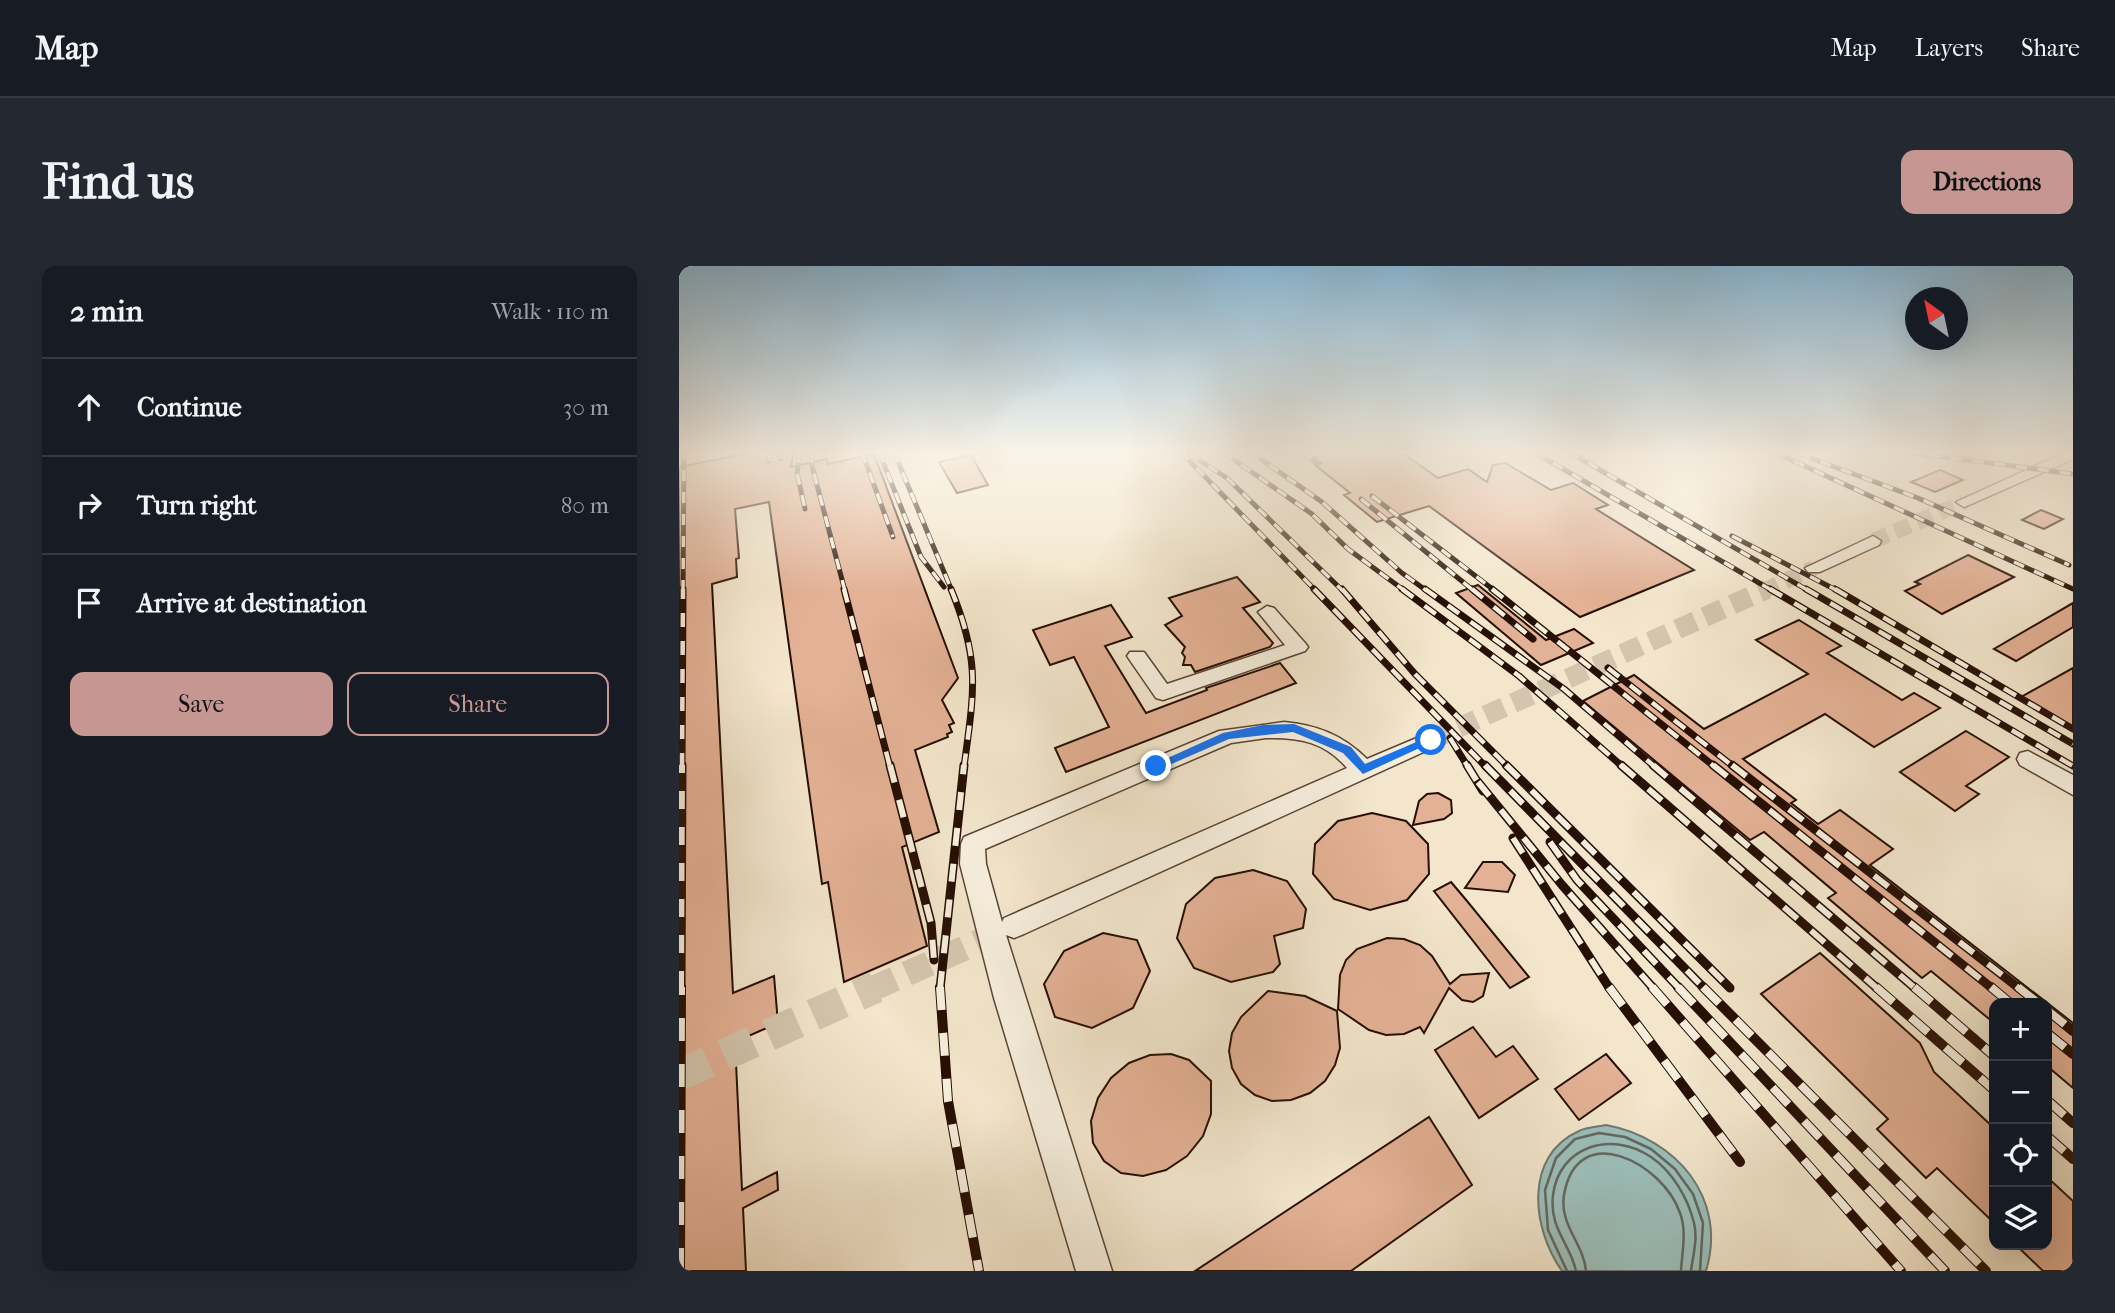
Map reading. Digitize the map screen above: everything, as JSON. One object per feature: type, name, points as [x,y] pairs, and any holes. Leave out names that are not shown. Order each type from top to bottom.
[{"type":"street","points":[[1964,502],[1971,499]]},
{"type":"street","points":[[1814,568],[1873,541]]},
{"type":"street","points":[[1137,656],[1163,694],[1298,647],[1267,612]]},
{"type":"street","points":[[1094,1271],[1009,998],[973,864],[973,844],[1227,736],[1263,729],[1294,728],[1347,750],[1363,770]]},
{"type":"street","points":[[1014,926],[1431,740]]},
{"type":"street","points":[[2028,759],[2073,786]]},
{"type":"water","points":[[1606,1125],[1631,1132],[1654,1143],[1674,1158],[1691,1176],[1702,1196],[1709,1219],[1711,1244],[1706,1271],[1562,1271],[1544,1235],[1539,1215],[1541,1175],[1561,1142],[1582,1130]]},
{"type":"building","points":[[679,499],[891,499],[958,678],[942,700],[954,723],[949,725],[952,732],[947,734],[948,737],[915,750],[939,832],[902,847],[927,946],[844,982],[828,882],[822,884],[769,502],[735,509],[739,558],[736,559],[737,577],[712,584],[733,993],[774,976],[778,1023],[735,1042],[742,1190],[777,1172],[778,1190],[743,1208],[746,1271],[679,1271]]},
{"type":"building","points":[[1349,499],[1598,499],[1608,505],[1596,509],[1694,570],[1580,617],[1429,506],[1377,522]]},
{"type":"building","points":[[2041,510],[2063,519],[2044,529],[2022,520]]},
{"type":"building","points":[[1968,555],[2014,577],[1942,614],[1905,591],[1920,584],[1915,582]]},
{"type":"building","points":[[1237,577],[1260,602],[1243,608],[1273,643],[1270,647],[1195,672],[1191,665],[1183,665],[1185,657],[1182,653],[1185,647],[1165,625],[1182,616],[1169,598]]},
{"type":"building","points":[[1478,585],[1546,640],[1574,629],[1593,643],[1541,665],[1456,593]]},
{"type":"building","points":[[2073,603],[2073,627],[2016,661],[1994,649]]},
{"type":"building","points":[[1111,605],[1132,637],[1105,646],[1146,713],[1207,690],[1206,688],[1280,663],[1296,683],[1066,772],[1055,748],[1109,727],[1074,657],[1050,665],[1033,630]]},
{"type":"building","points":[[1799,620],[1841,646],[1827,653],[1902,700],[1914,693],[1940,708],[1874,747],[1825,714],[1743,759],[1796,800],[1791,803],[1818,824],[1840,810],[1893,849],[1870,865],[2041,998],[1989,998],[1989,1019],[1931,971],[1922,978],[1828,898],[1836,893],[1764,832],[1750,840],[1583,701],[1634,675],[1704,729],[1808,674],[1756,640]]},
{"type":"building","points":[[2073,668],[2073,727],[2021,697]]},
{"type":"building","points":[[1966,731],[2009,757],[1966,786],[1979,794],[1955,811],[1900,772]]},
{"type":"building","points":[[1438,793],[1451,800],[1452,813],[1444,819],[1413,825],[1419,801],[1427,794]]},
{"type":"building","points":[[1372,813],[1406,821],[1428,844],[1429,874],[1407,900],[1370,910],[1334,899],[1313,874],[1315,844],[1338,821]]},
{"type":"building","points":[[1483,862],[1502,862],[1515,875],[1508,892],[1465,888]]},
{"type":"building","points":[[1253,870],[1287,881],[1306,909],[1303,928],[1274,936],[1280,964],[1273,972],[1231,982],[1194,968],[1177,938],[1186,904],[1215,878]]},
{"type":"building","points":[[1451,882],[1529,977],[1510,988],[1434,891]]},
{"type":"building","points":[[1103,933],[1137,940],[1150,971],[1133,1008],[1092,1028],[1055,1017],[1044,984],[1064,951]]},
{"type":"building","points":[[1387,938],[1404,939],[1420,945],[1432,956],[1450,984],[1461,975],[1489,973],[1483,996],[1473,1002],[1462,1000],[1449,988],[1424,1033],[1420,1027],[1404,1034],[1386,1035],[1369,1030],[1338,1009],[1340,975],[1346,960],[1357,949]]},
{"type":"building","points":[[1820,953],[1920,1043],[1934,1072],[1989,1123],[1989,1218],[1937,1168],[1926,1178],[1877,1129],[1888,1119],[1761,994]]},
{"type":"building","points":[[1268,991],[1305,996],[1337,1011],[1340,1048],[1335,1065],[1325,1081],[1310,1093],[1291,1100],[1272,1101],[1255,1095],[1241,1084],[1232,1068],[1229,1051],[1232,1033],[1241,1017]]},
{"type":"building","points":[[2052,1007],[2073,1023],[2073,1088],[2052,1070]]},
{"type":"building","points":[[1473,1027],[1496,1057],[1513,1046],[1538,1079],[1479,1118],[1435,1050]]},
{"type":"building","points":[[1171,1054],[1189,1060],[1211,1081],[1211,1114],[1203,1136],[1187,1156],[1166,1170],[1143,1176],[1121,1173],[1104,1161],[1093,1143],[1091,1121],[1098,1098],[1111,1078],[1129,1063],[1150,1055]]},
{"type":"building","points":[[1606,1054],[1631,1083],[1579,1120],[1555,1089]]},
{"type":"building","points":[[1429,1117],[1472,1185],[1351,1271],[1195,1271]]},
{"type":"building","points":[[2052,1182],[2073,1201],[2073,1271],[2043,1271],[2021,1250],[2052,1250]]},
{"type":"tunnel","points":[[1873,541],[1964,502]]},
{"type":"tunnel","points":[[1763,591],[1814,568]]},
{"type":"tunnel","points":[[1431,740],[1767,589]]},
{"type":"tunnel","points":[[872,989],[1008,929]]},
{"type":"tunnel","points":[[679,1075],[876,987]]},
{"type":"railway","points":[[683,591],[684,499]]},
{"type":"railway","points":[[803,499],[805,509]]},
{"type":"railway","points":[[821,499],[845,591]]},
{"type":"railway","points":[[879,499],[893,537]]},
{"type":"railway","points":[[898,499],[921,557],[944,587]]},
{"type":"railway","points":[[914,499],[952,591]]},
{"type":"railway","points":[[1227,499],[1316,591]]},
{"type":"railway","points":[[1248,499],[1343,591]]},
{"type":"railway","points":[[1290,499],[1312,514],[1348,549],[1405,591]]},
{"type":"railway","points":[[1318,499],[1402,573],[1427,591]]},
{"type":"railway","points":[[1361,499],[1474,591]]},
{"type":"railway","points":[[1376,499],[1495,591]]},
{"type":"railway","points":[[1615,499],[1773,591]]},
{"type":"railway","points":[[1650,499],[1809,591]]},
{"type":"railway","points":[[1876,499],[2073,589]]},
{"type":"railway","points":[[1920,499],[2069,565]]},
{"type":"railway","points":[[1732,536],[1838,591]]},
{"type":"railway","points":[[682,767],[683,589]]},
{"type":"railway","points":[[844,589],[890,767]]},
{"type":"railway","points":[[951,589],[967,637],[973,677],[964,767]]},
{"type":"railway","points":[[1314,589],[1486,767]]},
{"type":"railway","points":[[1342,589],[1415,674],[1506,765]]},
{"type":"railway","points":[[1402,589],[1519,676],[1623,767]]},
{"type":"railway","points":[[1425,589],[1564,689],[1655,767]]},
{"type":"railway","points":[[1472,589],[1533,639]]},
{"type":"railway","points":[[1492,589],[1715,767]]},
{"type":"railway","points":[[1770,589],[2073,766]]},
{"type":"railway","points":[[1806,589],[2073,744]]},
{"type":"railway","points":[[1835,589],[2073,729]]},
{"type":"railway","points":[[1608,668],[1734,767]]},
{"type":"railway","points":[[1450,738],[1468,767]]},
{"type":"railway","points":[[681,989],[682,765]]},
{"type":"railway","points":[[890,765],[931,923],[934,960]]},
{"type":"railway","points":[[940,988],[964,765]]},
{"type":"railway","points":[[1467,765],[1483,791]]},
{"type":"railway","points":[[1485,765],[1705,989]]},
{"type":"railway","points":[[1506,765],[1730,988]]},
{"type":"railway","points":[[1621,765],[1878,989]]},
{"type":"railway","points":[[1653,765],[1916,989]]},
{"type":"railway","points":[[1713,765],[1993,989]]},
{"type":"railway","points":[[1732,765],[2020,989]]},
{"type":"railway","points":[[1478,782],[1562,885],[1654,989]]},
{"type":"railway","points":[[1513,838],[1610,989]]},
{"type":"railway","points":[[1550,842],[1577,880],[1680,989]]},
{"type":"railway","points":[[680,1271],[681,987]]},
{"type":"railway","points":[[1609,987],[1740,1162]]},
{"type":"railway","points":[[1652,987],[1901,1271]]},
{"type":"railway","points":[[1678,987],[1945,1271]]},
{"type":"railway","points":[[1703,987],[1986,1271]]},
{"type":"railway","points":[[1876,987],[1989,1086]]},
{"type":"railway","points":[[1914,987],[1989,1052]]},
{"type":"railway","points":[[1991,987],[2004,998]]},
{"type":"railway","points":[[2018,987],[2032,998]]},
{"type":"railway","points":[[940,988],[948,1101],[979,1271]]},
{"type":"railway","points":[[2052,1014],[2073,1031]]},
{"type":"railway","points":[[2052,1037],[2073,1054]]},
{"type":"railway","points":[[2052,1104],[2073,1123]]},
{"type":"railway","points":[[2052,1140],[2073,1159]]},
{"type":"route","points":[[1156,766],[1227,736],[1263,729],[1294,728],[1323,738],[1347,750],[1363,770],[1431,740]]}]
